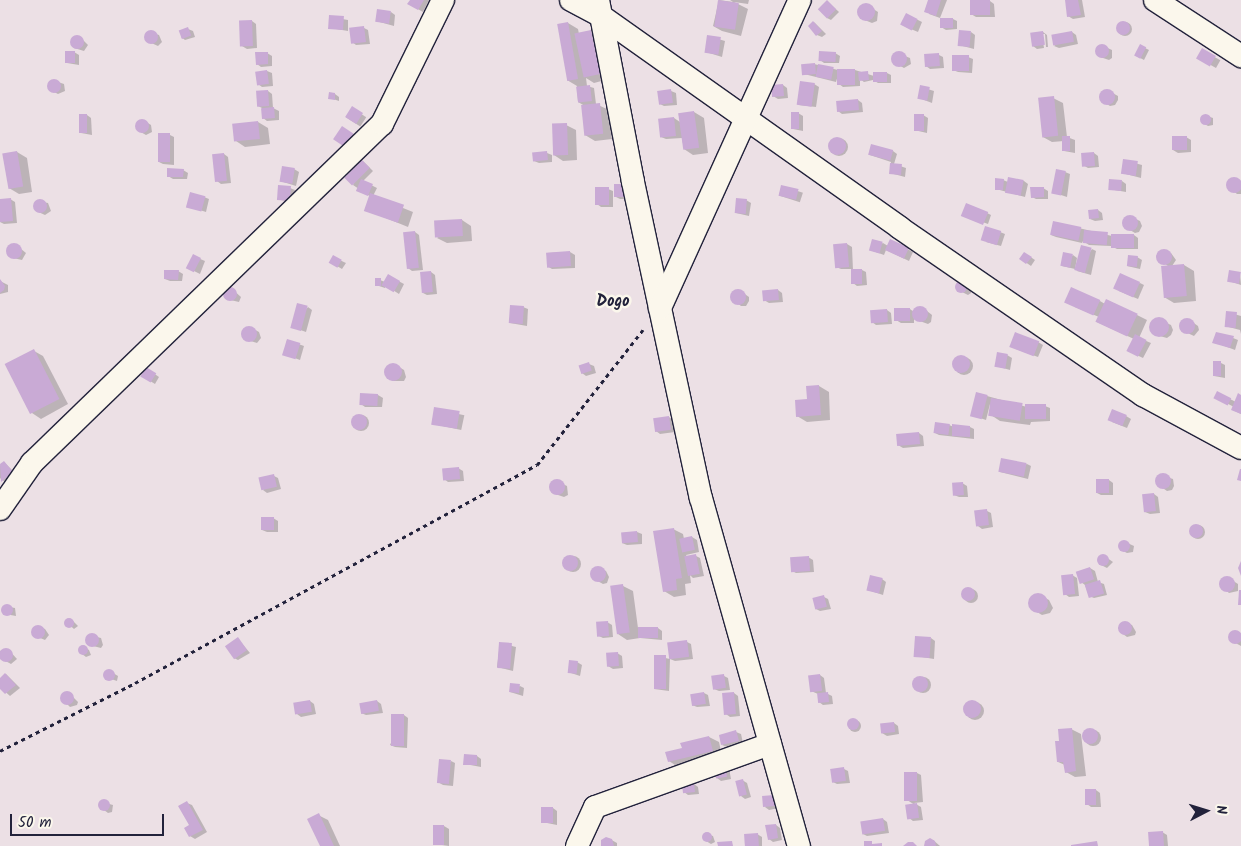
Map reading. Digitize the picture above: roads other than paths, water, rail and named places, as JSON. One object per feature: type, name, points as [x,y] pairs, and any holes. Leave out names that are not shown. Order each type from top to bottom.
[{"type":"street","points":[[0,509],[32,463],[382,124],[443,0]]},
{"type":"street","points":[[571,0],[599,8],[746,119],[900,228],[1144,394],[1241,448]]},
{"type":"street","points":[[660,308],[800,0]]},
{"type":"street","points":[[1155,0],[1241,56]]},
{"type":"street","points":[[599,8],[701,498],[798,846]]},
{"type":"street","points":[[577,846],[595,807],[770,744]]},
{"type":"district","name":"Dogo","points":[[613,302]]}]
